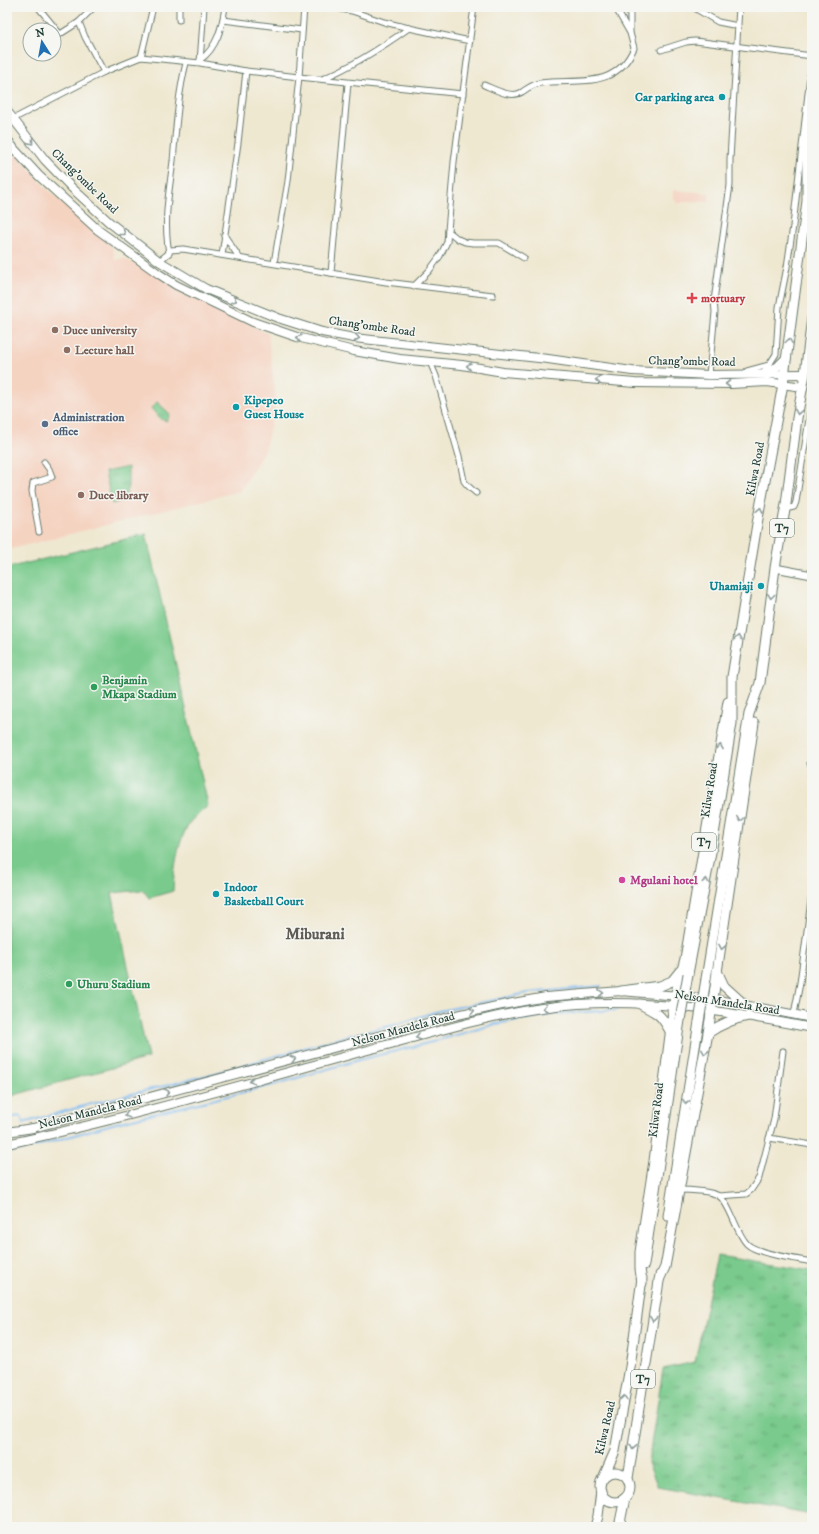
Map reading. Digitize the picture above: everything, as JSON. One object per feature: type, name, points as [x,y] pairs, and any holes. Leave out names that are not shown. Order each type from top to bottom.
[{"type":"highway","name":"Kilwa Road","points":[[604,1476],[615,1451],[630,1367],[680,1020],[712,847],[732,723],[732,677],[757,524],[785,374],[807,201],[807,142],[812,104]]},
{"type":"highway","name":"T7","points":[[659,1280],[666,1267],[722,947],[775,568],[805,374],[812,318]]},
{"type":"highway","name":"T7","points":[[642,1284],[640,1252],[654,1161],[673,1006],[684,964],[732,677]]},
{"type":"highway","name":"T7","points":[[619,1527],[625,1498],[630,1489],[628,1478],[699,1022],[750,714],[760,683]]},
{"type":"highway","points":[[621,991],[652,987],[672,981],[677,976],[684,964]]},
{"type":"highway","points":[[717,970],[724,986],[745,1005]]},
{"type":"highway","points":[[640,1004],[657,1013],[663,1019],[670,1031]]},
{"type":"highway","points":[[708,1033],[733,1018],[748,1016]]},
{"type":"highway","points":[[604,1476],[614,1472],[624,1474],[628,1478]]},
{"type":"highway","name":"T7","points":[[595,1527],[598,1516],[601,1483],[604,1476]]},
{"type":"highway","points":[[601,1491],[608,1500],[617,1502],[625,1498]]},
{"type":"main road","name":"Chang'ombe Road","points":[[7,111],[45,160],[72,188],[109,222],[159,261],[206,289],[278,318],[339,335],[548,359],[632,371],[709,375],[805,374]]},
{"type":"main road","name":"Chang'ombe Road","points":[[7,139],[14,150],[39,176],[98,230],[176,285],[254,322],[297,337],[354,351],[400,359],[510,372],[635,382],[731,384],[767,382],[803,387]]},
{"type":"main road","name":"Chang'ombe Road","points":[[762,374],[774,370],[787,358]]},
{"type":"main road","points":[[767,382],[778,391],[781,399]]},
{"type":"main road","name":"Nelson Mandela Road","points":[[7,1132],[33,1128],[453,1016],[546,997],[621,991],[713,999],[812,1018]]},
{"type":"main road","name":"Nelson Mandela Road","points":[[7,1144],[77,1128],[456,1027],[528,1010],[577,1004],[640,1004],[673,1006],[711,1010],[812,1028]]},
{"type":"street","points":[[38,7],[50,22]]},
{"type":"street","points":[[62,33],[78,22],[94,7]]},
{"type":"street","points":[[141,57],[153,7]]},
{"type":"street","points":[[179,20],[180,7]]},
{"type":"street","points":[[200,62],[204,7]]},
{"type":"street","points":[[200,62],[213,45],[223,20],[225,7]]},
{"type":"street","points":[[274,263],[288,181],[299,78],[304,7]]},
{"type":"street","points":[[335,7],[341,10],[352,10],[384,22],[470,41]]},
{"type":"street","points":[[414,286],[429,271],[440,256],[447,242],[454,162],[474,7]]},
{"type":"street","points":[[615,7],[630,33]]},
{"type":"street","points":[[484,85],[510,94],[520,94],[535,84],[600,79],[614,73],[624,64],[634,48],[630,33],[630,7]]},
{"type":"street","points":[[693,7],[718,22],[738,26]]},
{"type":"street","points":[[709,375],[712,352],[714,301],[730,185],[730,159],[739,7]]},
{"type":"street","points":[[223,20],[302,30]]},
{"type":"street","points":[[78,22],[104,72]]},
{"type":"street","points":[[321,80],[350,67],[409,28]]},
{"type":"street","points":[[661,50],[686,42],[695,41],[812,57],[793,226],[779,307],[776,354],[770,365],[739,374]]},
{"type":"street","points":[[13,119],[104,72],[141,57],[200,62],[246,71],[299,78],[463,94]]},
{"type":"street","points":[[170,253],[167,240],[166,212],[173,161],[179,93],[186,62]]},
{"type":"street","points":[[222,255],[238,143],[246,71]]},
{"type":"street","points":[[331,273],[348,83]]},
{"type":"street","points":[[448,231],[465,242],[500,243],[524,258]]},
{"type":"street","points":[[224,235],[238,257]]},
{"type":"street","points":[[159,261],[170,253],[170,250],[183,249],[414,286],[493,295]]},
{"type":"street","points":[[430,362],[436,376],[459,456],[464,481],[476,493]]},
{"type":"street","points":[[785,509],[794,507],[796,502],[812,400]]},
{"type":"street","points":[[39,532],[32,483],[52,477],[44,462]]},
{"type":"street","points":[[775,568],[812,575]]},
{"type":"street","points":[[794,1014],[811,916],[812,893]]},
{"type":"street","points":[[679,1190],[697,1191],[719,1196],[746,1194],[751,1190],[759,1178],[774,1119],[783,1051]]},
{"type":"street","points":[[769,1138],[812,1145]]},
{"type":"street","points":[[719,1196],[726,1204],[738,1230],[747,1244],[757,1251],[812,1262]]},
{"type":"shaded area","points":[[7,143],[49,191],[112,245],[115,260],[123,258],[160,276],[268,334],[276,401],[265,449],[240,491],[7,550]]},
{"type":"shaded area","points":[[673,190],[709,193],[709,202],[686,201],[676,203],[676,200],[673,200]]},
{"type":"green space","points":[[157,402],[170,414],[167,421],[160,419],[151,408]]},
{"type":"green space","points":[[128,467],[128,489],[124,500],[112,504],[105,472]]},
{"type":"green space","name":"Benjamin Mkapa Stadium","points":[[146,534],[208,805],[190,822],[182,838],[175,865],[173,891],[149,898],[143,890],[112,893],[148,1058],[7,1097],[7,568]]},
{"type":"green space","points":[[717,1255],[812,1270],[812,1515],[658,1487],[648,1463],[663,1369],[695,1362]]},
{"type":"waterway","points":[[7,1118],[21,1116],[23,1123],[91,1104],[205,1076],[351,1035],[395,1025],[435,1012],[528,993],[601,986]]},
{"type":"waterway","points":[[7,1152],[30,1148],[116,1123],[273,1085],[355,1061],[496,1024],[554,1014],[617,1010]]},
{"type":"place","name":"Car parking area","points":[[722,97]]},
{"type":"place","name":"mortuary","points":[[692,298]]},
{"type":"place","name":"Duce university","points":[[55,330]]},
{"type":"place","name":"Lecture hall","points":[[67,350]]},
{"type":"place","name":"Kipepeo Guest House","points":[[236,407]]},
{"type":"place","name":"Administration office","points":[[45,424]]},
{"type":"place","name":"Duce library","points":[[81,495]]},
{"type":"place","name":"Uhamiaji","points":[[761,586]]},
{"type":"place","name":"Benjamin Mkapa Stadium","points":[[94,687]]},
{"type":"place","name":"Mgulani hotel","points":[[622,880]]},
{"type":"place","name":"Indoor Basketball Court","points":[[216,894]]},
{"type":"place","name":"Uhuru Stadium","points":[[69,984]]},
{"type":"district","name":"Miburani","points":[[315,933]]}]
